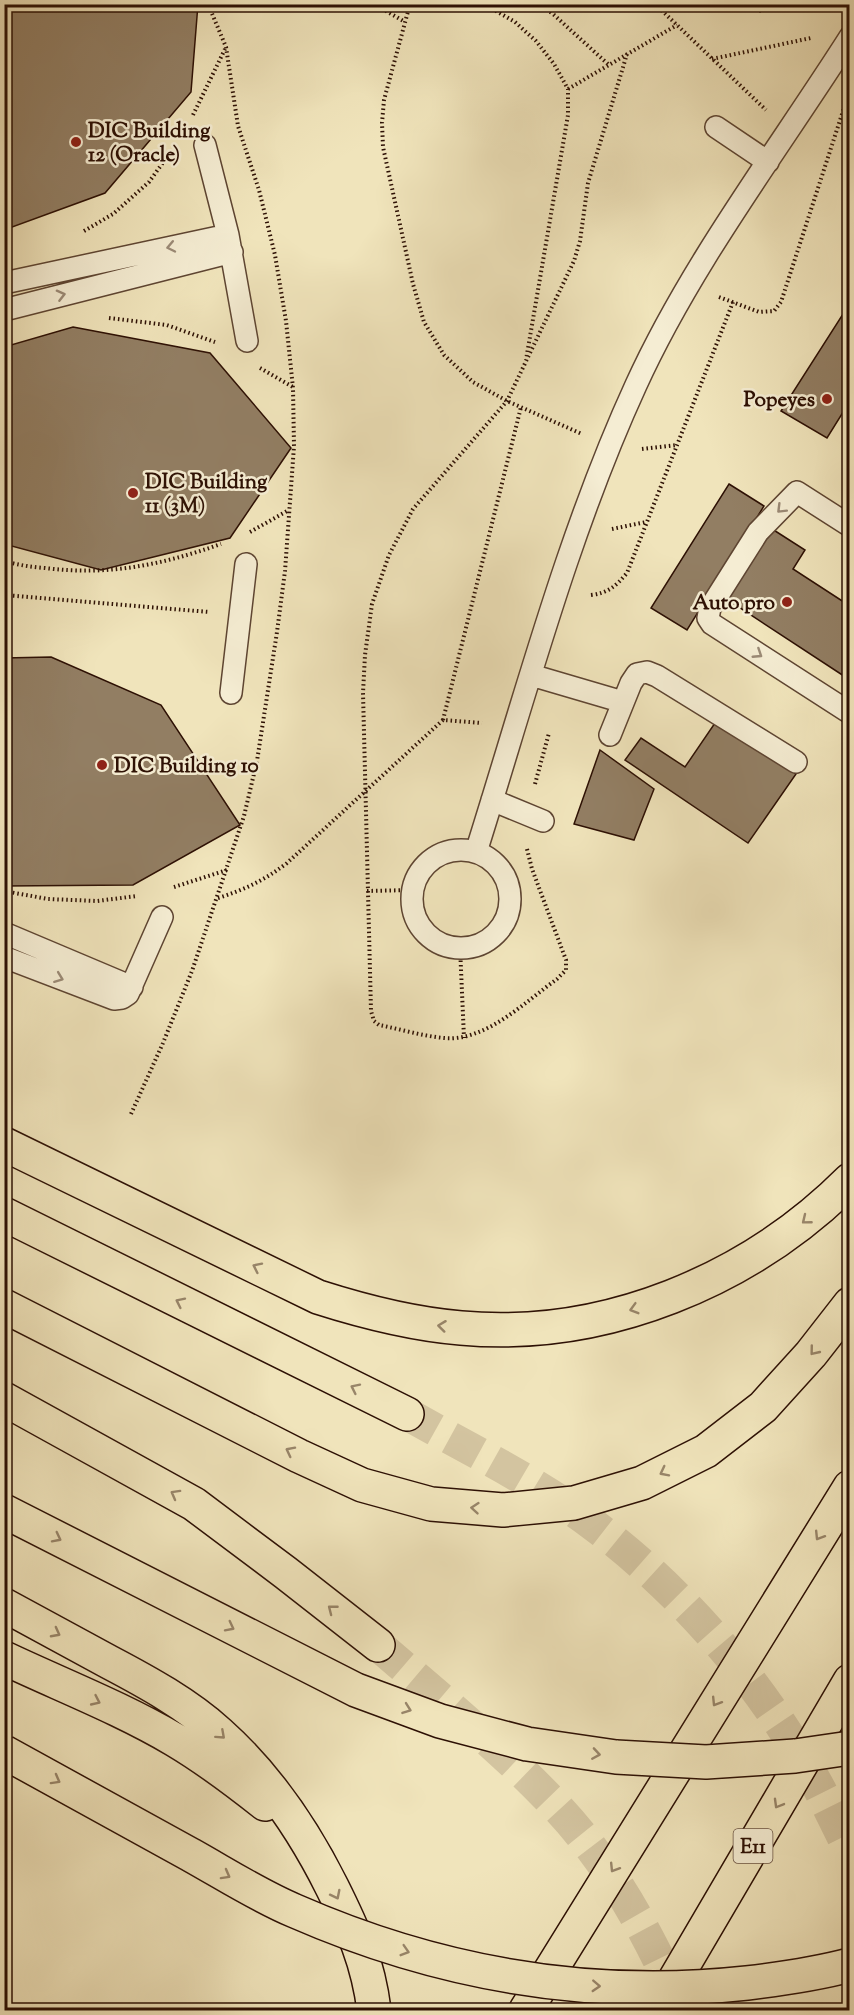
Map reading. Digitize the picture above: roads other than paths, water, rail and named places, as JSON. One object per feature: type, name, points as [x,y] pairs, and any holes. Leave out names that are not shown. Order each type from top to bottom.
[{"type":"highway","points":[[4,1144],[318,1297],[365,1312],[414,1322],[462,1328],[513,1329],[561,1325],[610,1316],[658,1302],[704,1284],[748,1261],[789,1233],[828,1202],[849,1180]]},
{"type":"highway","points":[[4,1214],[407,1414]]},
{"type":"highway","points":[[4,1306],[299,1456],[362,1485],[431,1504],[503,1510],[574,1503],[642,1483],[706,1451],[763,1407],[811,1354],[849,1304]]},
{"type":"highway","points":[[4,1399],[194,1504],[378,1645]]},
{"type":"highway","points":[[526,2010],[849,1487]]},
{"type":"highway","points":[[4,1511],[356,1690],[440,1721],[527,1744],[616,1757],[706,1762],[795,1756],[849,1748]]},
{"type":"highway","points":[[4,1605],[139,1678],[180,1703],[218,1732],[252,1766],[283,1803],[348,1917],[362,1953],[372,1990],[374,2010]]},
{"type":"highway","points":[[4,1658],[123,1713],[173,1739],[222,1770],[267,1805],[308,1844]]},
{"type":"highway","name":"E11","points":[[657,2010],[849,1681]]},
{"type":"highway","points":[[4,1752],[293,1910],[358,1937],[426,1958],[494,1974],[564,1984],[635,1989],[705,1987],[776,1980],[849,1965]]},
{"type":"lane","points":[[476,852],[575,539],[636,384],[675,310],[718,239],[789,131],[840,67],[849,37]]},
{"type":"lane","points":[[716,127],[768,162]]},
{"type":"lane","points":[[205,146],[230,243],[247,341]]},
{"type":"lane","points":[[4,283],[230,243]]},
{"type":"lane","points":[[4,310],[230,243]]},
{"type":"lane","points":[[848,522],[797,492],[758,532],[710,608],[708,618],[712,624],[849,713]]},
{"type":"lane","points":[[231,693],[246,564]]},
{"type":"lane","points":[[610,735],[631,683],[637,674],[647,672],[796,762]]},
{"type":"lane","points":[[531,675],[623,702]]},
{"type":"lane","points":[[492,800],[543,821]]},
{"type":"lane","points":[[461,849],[476,852],[492,861],[503,874],[509,890],[509,907],[503,923],[492,936],[477,944],[460,947],[444,944],[429,936],[418,924],[412,907],[412,890],[418,874],[429,861],[444,853],[461,849]]},
{"type":"lane","points":[[4,957],[114,999],[122,998],[132,987],[162,917]]},
{"type":"lane","points":[[4,933],[132,987]]},
{"type":"tunnel","points":[[407,1414],[524,1479],[570,1508],[625,1550],[658,1579],[690,1611],[748,1678],[798,1752],[820,1790],[850,1851]]},
{"type":"tunnel","points":[[378,1645],[513,1763],[575,1828],[628,1902],[657,1955],[682,2010]]},
{"type":"place","name":"DIC Building 12 (Oracle)","points":[[76,142]]},
{"type":"place","name":"Popeyes","points":[[827,399]]},
{"type":"place","name":"DIC Building 11 (3M)","points":[[133,493]]},
{"type":"place","name":"Auto pro","points":[[787,602]]},
{"type":"place","name":"DIC Building 10","points":[[102,765]]}]
